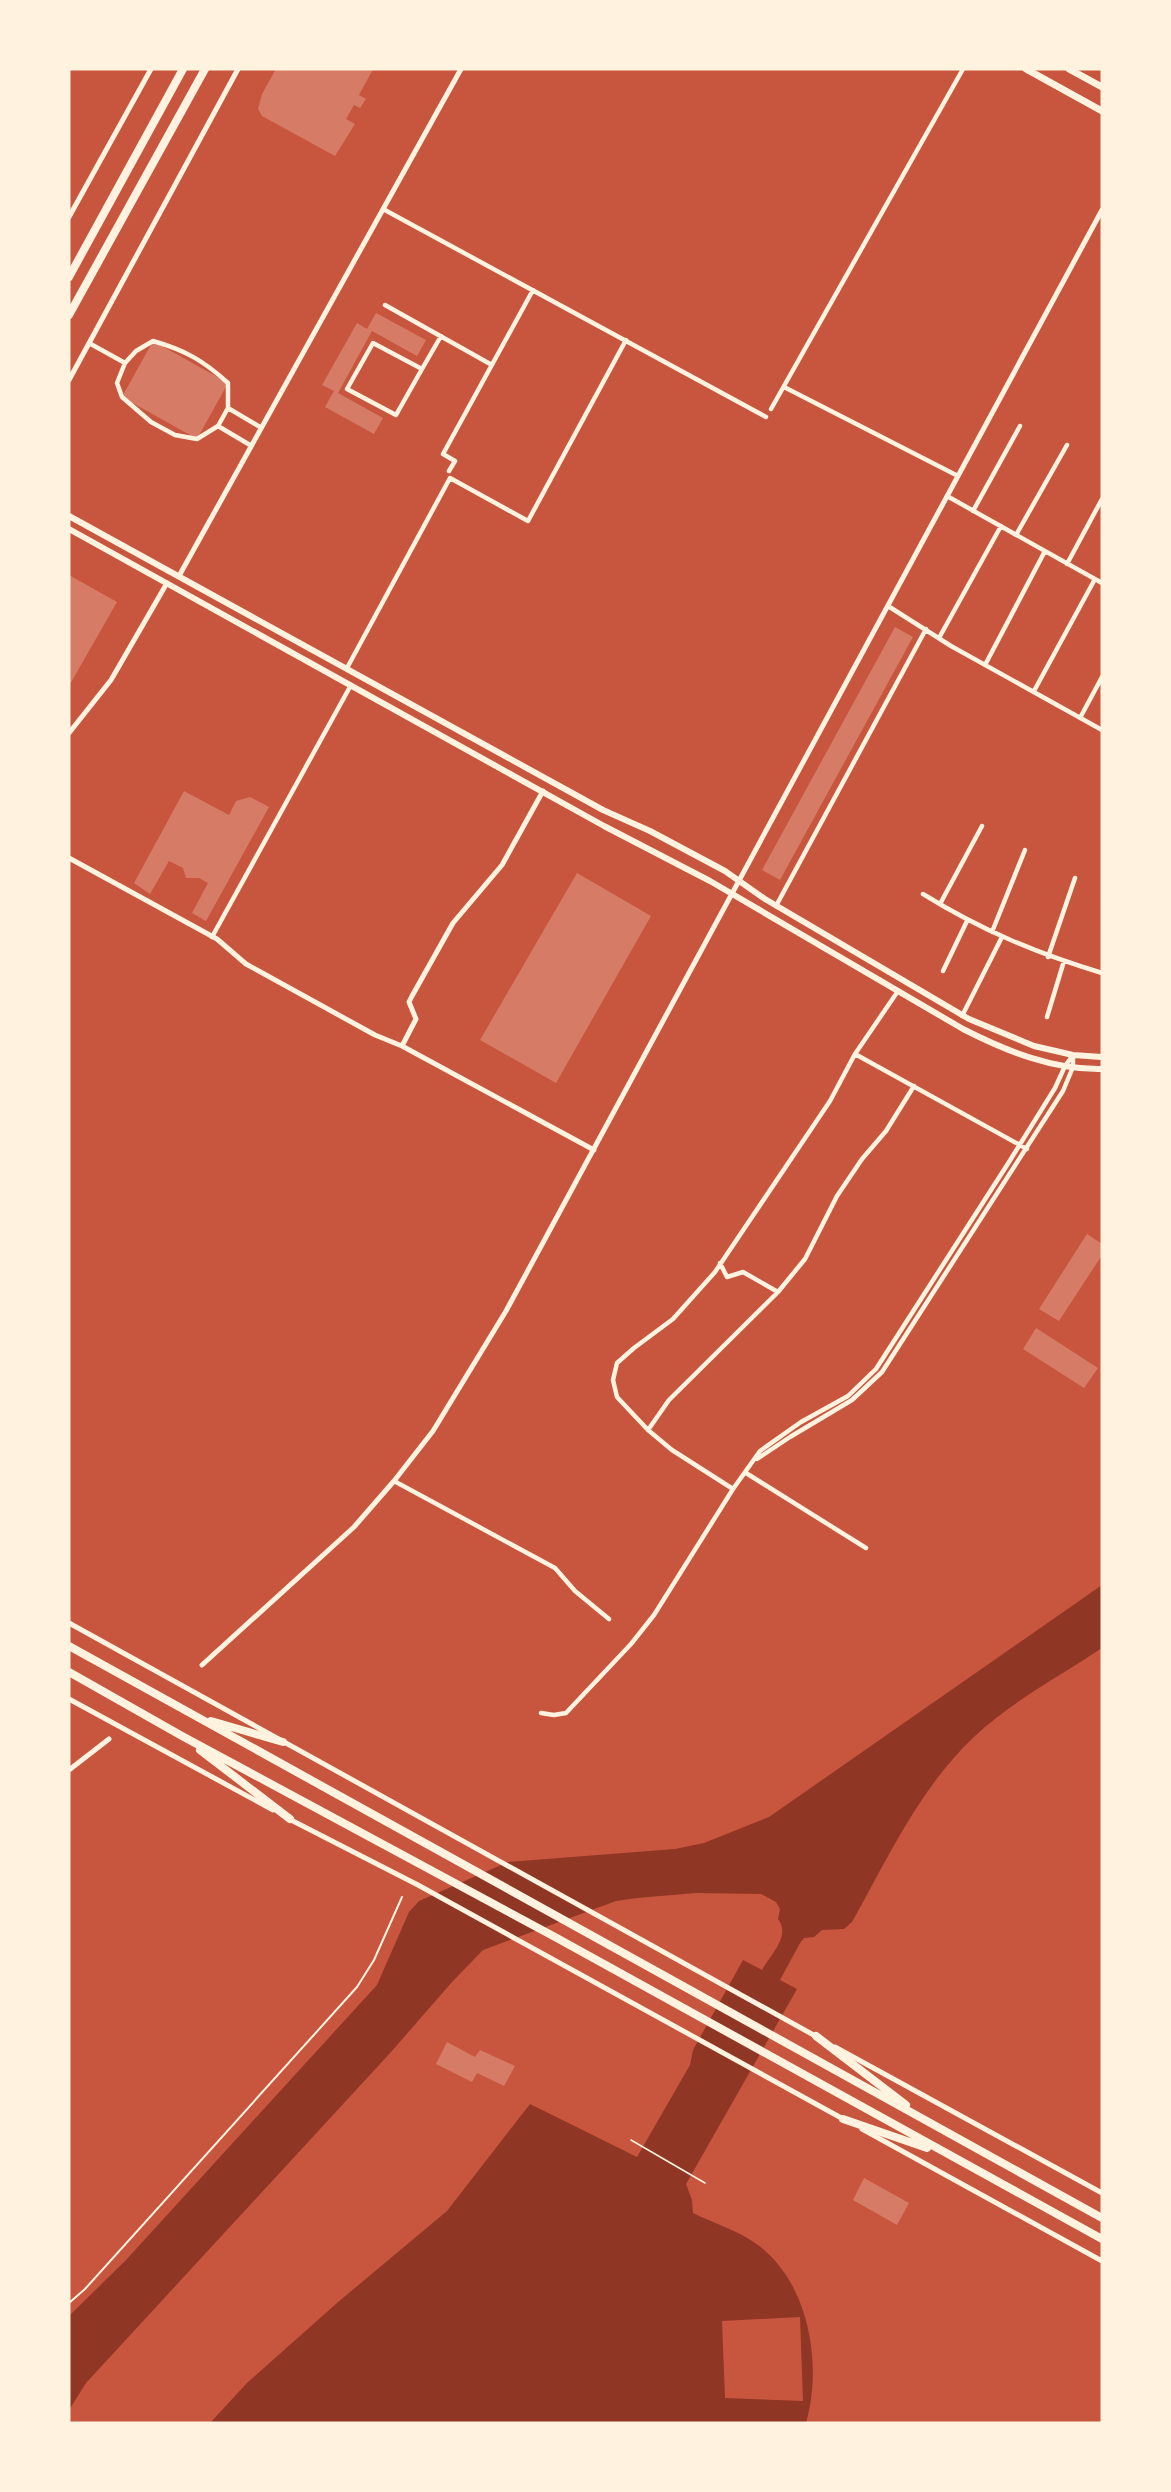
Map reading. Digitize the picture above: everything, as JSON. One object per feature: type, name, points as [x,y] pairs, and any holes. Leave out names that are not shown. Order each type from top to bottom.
[{"type":"highway","points":[[69,277],[183,69]]},
{"type":"highway","points":[[69,315],[205,69]]},
{"type":"highway","points":[[69,1646],[1102,2218]]},
{"type":"highway","points":[[69,1672],[183,1736],[555,1936],[1102,2239]]},
{"type":"highway","points":[[198,1717],[283,1742]]},
{"type":"highway","points":[[183,1736],[290,1819]]},
{"type":"highway","points":[[816,2036],[929,2122]]},
{"type":"highway","points":[[843,2119],[948,2154]]},
{"type":"main road","points":[[1026,69],[1102,111]]},
{"type":"main road","points":[[1070,69],[1102,87]]},
{"type":"main road","points":[[69,516],[603,810],[650,831],[740,882],[776,906],[962,1016],[1000,1034],[1034,1046],[1073,1055],[1102,1057]]},
{"type":"main road","points":[[69,529],[732,894],[995,1046],[1030,1058],[1065,1066],[1102,1069]]},
{"type":"street","points":[[69,217],[151,69]]},
{"type":"street","points":[[69,380],[238,69]]},
{"type":"street","points":[[179,576],[461,69]]},
{"type":"street","points":[[771,410],[963,69]]},
{"type":"street","points":[[383,209],[766,417]]},
{"type":"street","points":[[202,1665],[354,1527],[433,1431],[506,1311],[1102,210]]},
{"type":"street","points":[[449,471],[455,461],[443,454],[533,290]]},
{"type":"street","points":[[384,305],[492,365]]},
{"type":"street","points":[[422,369],[373,343],[347,389],[396,415],[441,336]]},
{"type":"street","points":[[347,668],[450,478],[528,521],[626,340]]},
{"type":"street","points":[[153,341],[176,348],[205,362],[228,383],[228,408],[218,426],[197,439],[175,435],[151,422],[122,397],[117,383],[125,363],[136,351],[153,341]]},
{"type":"street","points":[[89,343],[125,363]]},
{"type":"street","points":[[784,387],[958,476]]},
{"type":"street","points":[[228,408],[260,427]]},
{"type":"street","points":[[218,426],[250,445]]},
{"type":"street","points":[[973,511],[1020,426]]},
{"type":"street","points":[[1017,535],[1067,445]]},
{"type":"street","points":[[947,496],[1102,583]]},
{"type":"street","points":[[1067,564],[1102,499]]},
{"type":"street","points":[[939,638],[1001,526]]},
{"type":"street","points":[[985,664],[1046,551]]},
{"type":"street","points":[[1034,691],[1095,579]]},
{"type":"street","points":[[69,733],[111,680],[167,582]]},
{"type":"street","points":[[888,606],[939,638],[1102,729]]},
{"type":"street","points":[[776,906],[926,629]]},
{"type":"street","points":[[1080,718],[1102,677]]},
{"type":"street","points":[[212,937],[351,685]]},
{"type":"street","points":[[402,1046],[416,1019],[409,1002],[412,996],[453,923],[502,865],[543,791]]},
{"type":"street","points":[[940,904],[982,826]]},
{"type":"street","points":[[992,932],[1025,850]]},
{"type":"street","points":[[69,858],[212,937],[246,964],[375,1035],[402,1046],[594,1150]]},
{"type":"street","points":[[1048,957],[1075,878]]},
{"type":"street","points":[[922,894],[967,921],[1048,957],[1102,972]]},
{"type":"street","points":[[942,972],[967,921]]},
{"type":"street","points":[[962,1016],[1002,937]]},
{"type":"street","points":[[1047,1017],[1064,961]]},
{"type":"street","points":[[733,1489],[672,1450],[648,1430],[617,1398],[613,1380],[617,1363],[673,1319],[720,1263],[830,1101],[855,1054],[898,991]]},
{"type":"street","points":[[855,1054],[1027,1149]]},
{"type":"street","points":[[541,1713],[554,1715],[566,1713],[631,1644],[654,1615],[733,1489],[760,1451],[801,1422],[848,1396],[876,1369],[1055,1088],[1073,1055]]},
{"type":"street","points":[[755,1461],[852,1400],[882,1372],[1063,1091],[1073,1067],[1073,1055]]},
{"type":"street","points":[[648,1430],[669,1400],[778,1292],[805,1259],[837,1196],[862,1159],[886,1131],[914,1086]]},
{"type":"street","points":[[720,1263],[727,1277],[743,1272],[778,1292]]},
{"type":"street","points":[[746,1473],[866,1548]]},
{"type":"street","points":[[394,1481],[555,1568],[575,1591],[609,1619]]},
{"type":"street","points":[[69,1623],[619,1929],[1102,2193]]},
{"type":"street","points":[[69,1699],[529,1945],[1102,2261]]},
{"type":"street","points":[[69,1770],[109,1740]]},
{"type":"lane","points":[[69,2303],[85,2289],[357,1987],[374,1960],[402,1898]]},
{"type":"path","points":[[631,2140],[705,2183]]},
{"type":"shaded area","points":[[1102,1585],[1102,1648],[1020,1701],[975,1736],[955,1756],[921,1800],[852,1922],[844,1929],[822,1930],[814,1937],[804,1938],[800,1943],[780,1980],[797,1989],[686,2184],[692,2200],[693,2213],[748,2238],[773,2259],[788,2278],[807,2325],[812,2350],[811,2400],[806,2423],[210,2423],[247,2383],[337,2303],[447,2211],[530,2104],[637,2157],[690,2065],[693,2050],[743,1960],[762,1970],[778,1945],[782,1932],[778,1919],[780,1909],[776,1902],[761,1894],[696,1893],[616,1901],[483,1950],[86,2383],[69,2410],[69,2316],[126,2260],[377,1985],[409,1912],[419,1901],[508,1862],[675,1849],[704,1843],[769,1817]]},
{"type":"pier","points":[[800,2317],[803,2401],[725,2398],[722,2321]]},
{"type":"building","points":[[276,69],[373,69],[359,95],[366,99],[360,108],[354,105],[346,119],[355,124],[335,156],[262,116],[258,109],[262,94]]},
{"type":"building","points":[[376,313],[426,340],[417,356],[372,331],[338,393],[383,418],[374,434],[325,407],[334,391],[322,385],[357,323],[367,329]]},
{"type":"building","points":[[153,341],[228,383],[197,439],[122,397]]},
{"type":"building","points":[[69,575],[117,602],[69,686]]},
{"type":"building","points":[[895,627],[913,637],[780,880],[762,870]]},
{"type":"building","points":[[184,791],[229,815],[236,801],[250,797],[269,807],[206,921],[192,913],[208,883],[199,878],[186,878],[183,868],[169,861],[150,894],[134,883]]},
{"type":"building","points":[[577,873],[651,916],[556,1083],[480,1040]]},
{"type":"building","points":[[1087,1234],[1102,1244],[1102,1255],[1059,1321],[1039,1309]]},
{"type":"building","points":[[1036,1328],[1098,1368],[1084,1388],[1023,1349]]},
{"type":"building","points":[[447,2042],[475,2057],[480,2050],[515,2066],[504,2086],[477,2073],[472,2082],[436,2064]]},
{"type":"building","points":[[864,2178],[909,2203],[897,2225],[853,2200]]}]
